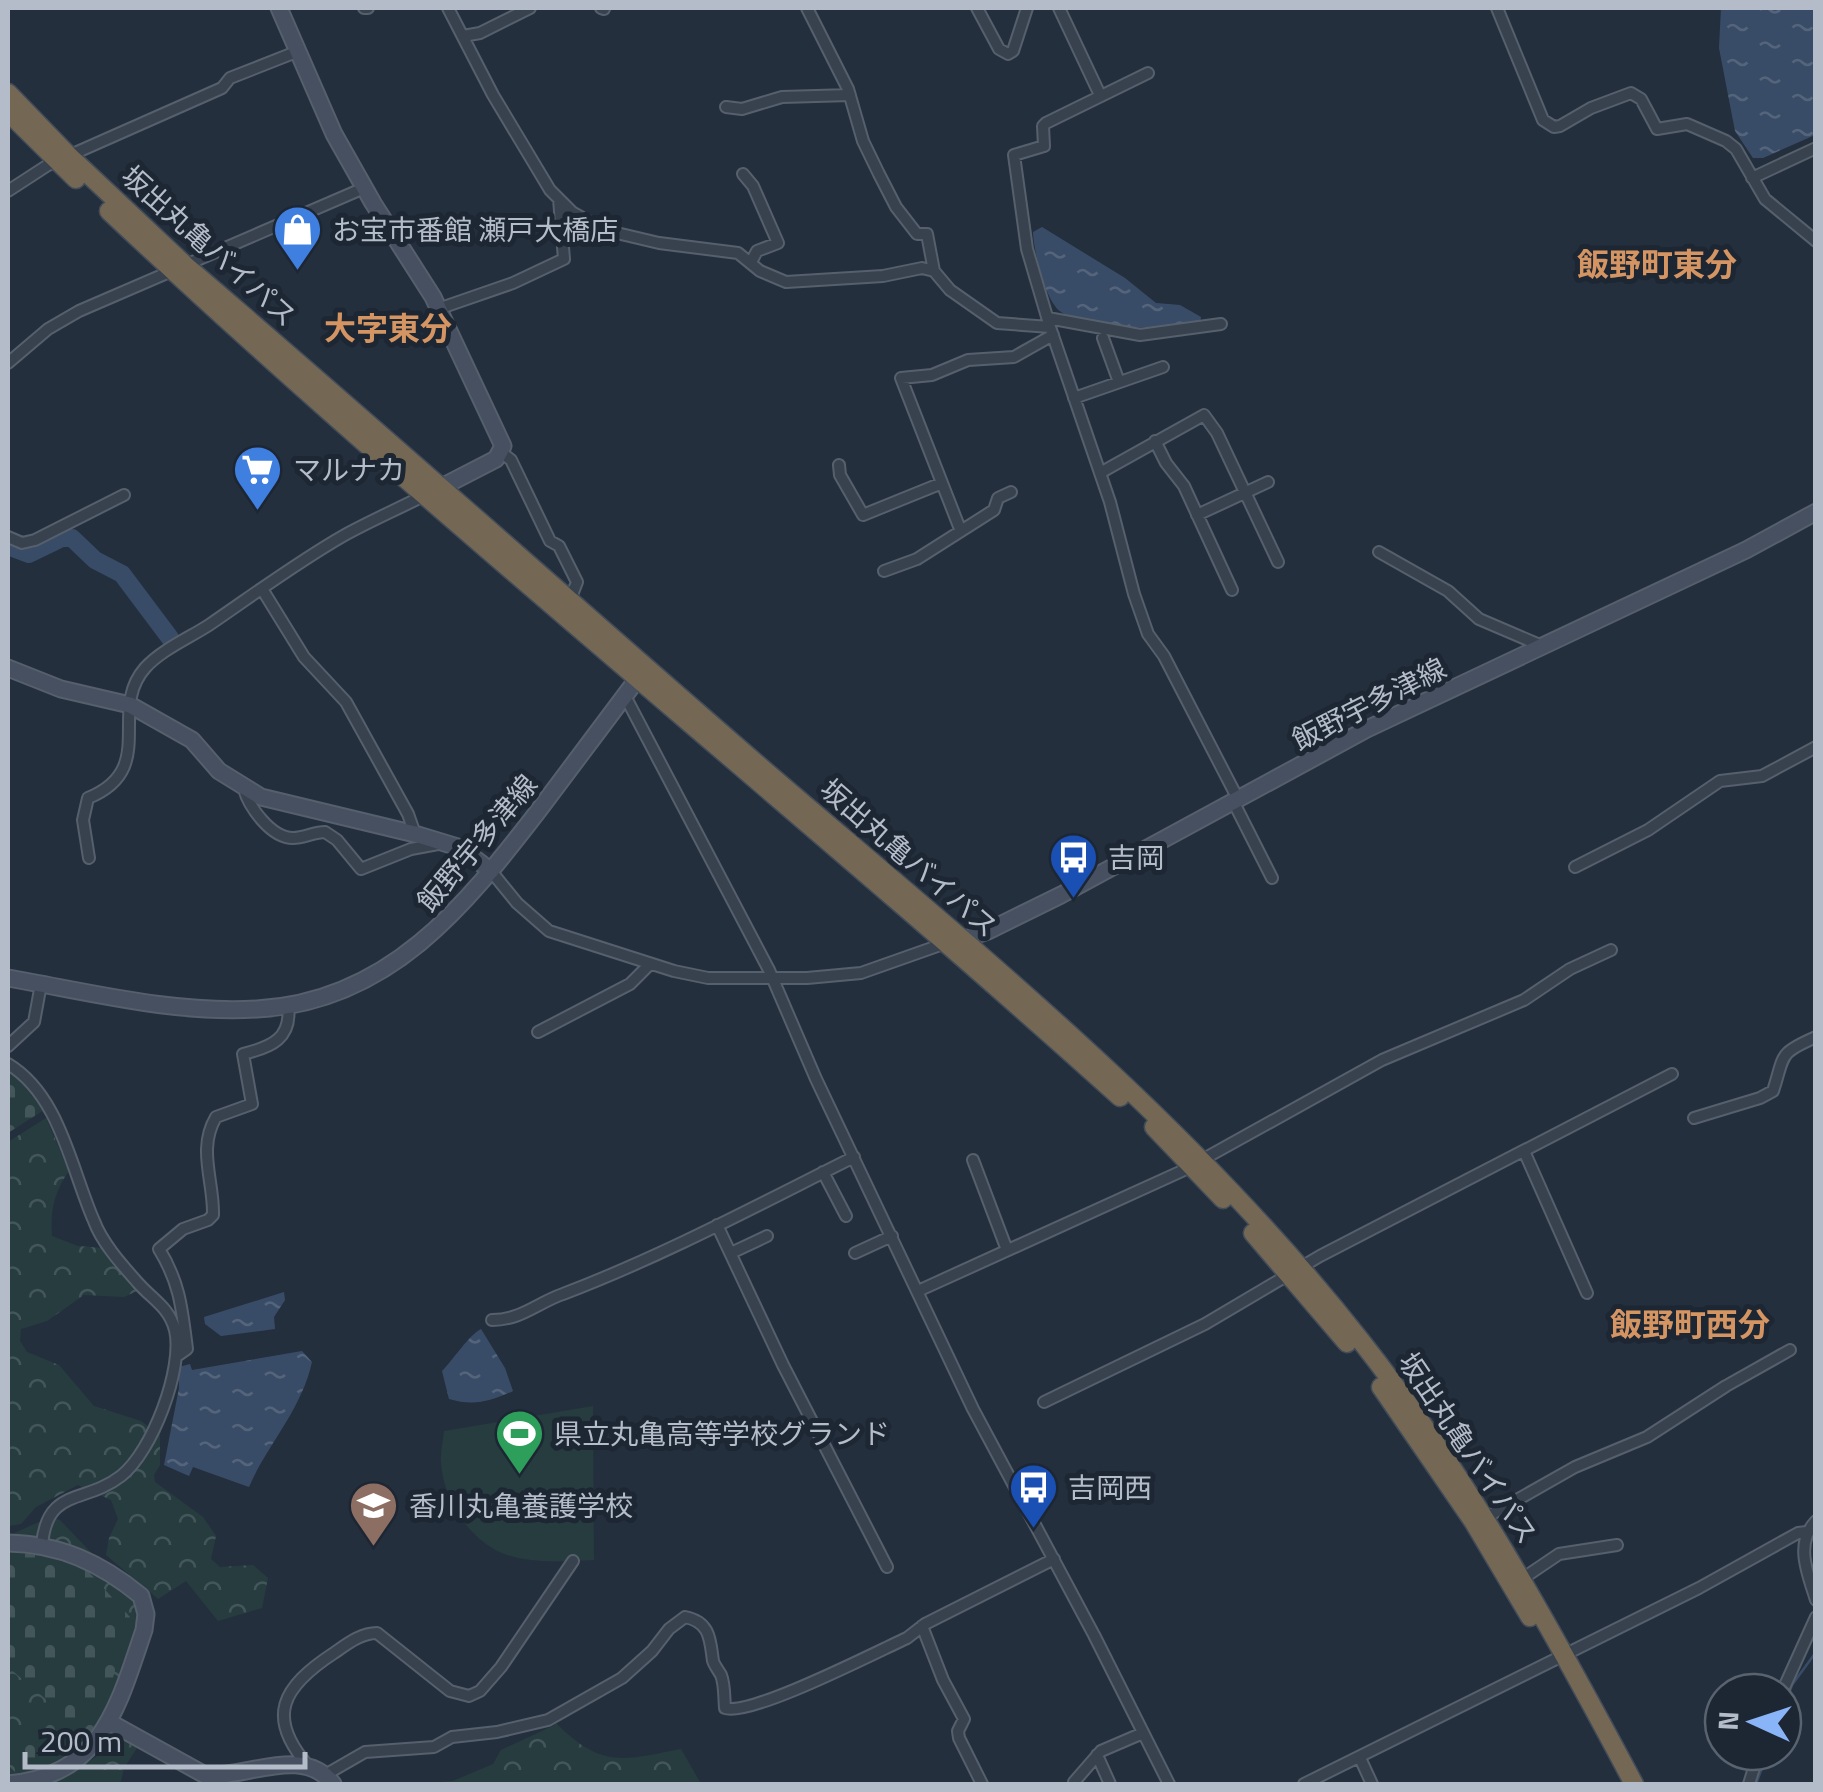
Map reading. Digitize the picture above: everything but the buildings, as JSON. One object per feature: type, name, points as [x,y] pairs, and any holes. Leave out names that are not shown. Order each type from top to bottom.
[{"type":"highway","name":"坂出丸亀バイパス","points":[[8,93],[63,158]]},
{"type":"highway","name":"坂出丸亀バイパス","points":[[8,112],[433,491],[842,839],[1197,1163],[1295,1271],[1402,1414],[1475,1520],[1634,1784]]},
{"type":"highway","name":"坂出丸亀バイパス","points":[[433,491],[570,600],[643,672]]},
{"type":"highway","name":"坂出丸亀バイパス","points":[[1475,1520],[1522,1579],[1620,1784]]},
{"type":"street","points":[[89,858],[82,820],[88,798],[106,792],[121,775],[129,757],[130,706],[144,668],[344,535],[496,459],[503,446],[418,271],[334,134],[279,8]]},
{"type":"street","points":[[448,8],[517,137],[559,199],[572,212],[604,230],[672,245],[738,253],[770,276],[786,282],[883,276],[913,268],[934,271]]},
{"type":"street","points":[[463,36],[480,34],[530,8]]},
{"type":"street","points":[[807,8],[850,94],[863,141],[896,207],[917,234],[927,234],[934,271],[950,290],[997,323],[1140,335],[1222,324]]},
{"type":"street","points":[[977,8],[999,49],[1008,54],[1027,8]]},
{"type":"street","points":[[1059,8],[1100,95]]},
{"type":"street","points":[[1496,8],[1543,120],[1554,127],[1631,92],[1641,100],[1657,129],[1687,124],[1736,149],[1766,199],[1816,241]]},
{"type":"street","points":[[8,190],[63,158],[222,88],[230,78],[296,52]]},
{"type":"street","points":[[1148,73],[1046,122],[1044,146],[1014,155],[1028,249],[1148,634],[1164,656],[1272,878]]},
{"type":"street","points":[[726,106],[742,109],[782,97],[850,94]]},
{"type":"street","points":[[1752,178],[1816,148]]},
{"type":"street","points":[[743,174],[778,243],[758,252],[751,262]]},
{"type":"street","points":[[8,363],[59,321],[364,188]]},
{"type":"street","points":[[438,309],[564,259],[559,199]]},
{"type":"street","points":[[960,529],[902,378],[932,374],[968,360],[1014,357],[1050,326]]},
{"type":"street","points":[[1103,338],[1119,382]]},
{"type":"street","points":[[1074,398],[1163,367]]},
{"type":"street","points":[[1100,473],[1204,414],[1217,433],[1278,562]]},
{"type":"street","points":[[1155,441],[1197,515],[1232,590]]},
{"type":"street","points":[[501,452],[511,460],[550,542],[558,546],[577,582],[570,600]]},
{"type":"street","points":[[838,465],[863,515],[942,482]]},
{"type":"street","points":[[1197,515],[1268,482]]},
{"type":"street","points":[[884,571],[917,559],[994,510],[998,498],[1011,492]]},
{"type":"street","points":[[8,537],[22,544],[35,540],[124,496]]},
{"type":"street","name":"飯野宇多津線","points":[[954,942],[1061,895],[1367,729],[1746,550],[1816,512]]},
{"type":"street","points":[[1379,552],[1448,591],[1479,619],[1542,646]]},
{"type":"street","points":[[262,589],[304,657],[346,702],[408,814],[415,834]]},
{"type":"street","points":[[8,668],[61,689],[130,706],[192,740],[219,771],[244,789],[287,805],[462,848],[491,871],[517,903],[549,931],[650,964],[720,979],[861,973],[954,942]]},
{"type":"street","name":"飯野宇多津線","points":[[8,978],[184,1007],[258,1010],[288,1006],[359,983],[436,932],[491,871],[643,672]]},
{"type":"street","points":[[626,696],[772,978],[973,1409],[1169,1784]]},
{"type":"street","points":[[1575,867],[1648,830],[1720,781],[1762,776],[1816,747]]},
{"type":"street","points":[[244,789],[260,818],[279,833],[292,838],[325,832],[337,840],[361,870],[411,849],[444,843]]},
{"type":"street","points":[[918,1291],[1197,1163],[1382,1060],[1524,1000],[1570,969],[1611,950]]},
{"type":"street","points":[[538,1032],[630,984],[650,964]]},
{"type":"street","points":[[8,1046],[34,1022],[41,984]]},
{"type":"street","points":[[176,1356],[187,1349],[182,1310],[176,1276],[159,1250],[183,1229],[213,1215],[207,1180],[209,1129],[216,1117],[252,1104],[243,1054],[273,1043],[284,1034],[290,1023],[288,1006]]},
{"type":"street","points":[[1694,1118],[1773,1091],[1781,1057],[1816,1038]]},
{"type":"street","points":[[8,1064],[36,1086],[58,1128],[96,1228],[139,1285],[163,1304],[176,1334],[176,1356],[157,1426],[123,1475],[98,1489],[60,1502],[50,1512],[42,1545]]},
{"type":"street","points":[[1044,1402],[1205,1324],[1295,1271],[1672,1074]]},
{"type":"street","points":[[1524,1151],[1588,1293]]},
{"type":"street","points":[[492,1320],[510,1320],[854,1157]]},
{"type":"street","points":[[973,1160],[1007,1250]]},
{"type":"street","points":[[823,1172],[846,1216]]},
{"type":"street","points":[[718,1224],[784,1365],[888,1567]]},
{"type":"street","points":[[731,1253],[767,1236]]},
{"type":"street","points":[[855,1254],[892,1236]]},
{"type":"street","points":[[1475,1520],[1575,1467],[1647,1437],[1790,1350]]},
{"type":"street","points":[[1816,1522],[1807,1532],[1803,1554],[1816,1600]]},
{"type":"street","points":[[1304,1784],[1699,1588],[1798,1533],[1807,1532]]},
{"type":"street","points":[[8,1543],[52,1546],[85,1560],[141,1596],[146,1614],[111,1723],[82,1756],[59,1770],[8,1784]]},
{"type":"street","points":[[1522,1579],[1559,1554],[1617,1546]]},
{"type":"street","points":[[573,1561],[501,1667],[480,1691],[468,1696],[450,1692],[377,1633],[368,1633],[292,1686],[284,1704],[284,1730],[293,1749],[309,1768],[329,1780],[365,1752],[434,1748],[452,1738],[548,1720],[622,1678],[652,1651],[668,1629],[685,1617],[696,1619],[706,1629],[714,1652],[713,1663],[723,1681],[726,1708],[736,1712],[890,1646],[1054,1559]]},
{"type":"street","points":[[1791,1672],[1816,1617]]},
{"type":"street","points":[[922,1626],[942,1680],[964,1718],[959,1738],[982,1784]]},
{"type":"street","points":[[111,1723],[218,1780],[279,1766],[309,1768]]},
{"type":"street","points":[[1074,1782],[1097,1755],[1120,1740],[1143,1733]]},
{"type":"street","points":[[1097,1755],[1110,1784]]},
{"type":"street","points":[[1360,1758],[1372,1784]]},
{"type":"green space","points":[[8,1069],[32,1087],[44,1110],[8,1133]]},
{"type":"green space","points":[[46,1118],[69,1171],[54,1202],[52,1236],[78,1246],[103,1248],[137,1291],[124,1297],[84,1295],[47,1321],[21,1329],[20,1341],[27,1352],[59,1365],[94,1406],[141,1421],[160,1435],[160,1465],[155,1482],[203,1517],[216,1536],[211,1559],[220,1567],[253,1565],[268,1578],[262,1608],[218,1621],[186,1581],[158,1599],[106,1555],[118,1519],[111,1500],[78,1485],[36,1507],[21,1524],[8,1526],[8,1142]]},
{"type":"green space","name":"県立丸亀高等学校グランド","points":[[593,1406],[594,1560],[528,1560],[507,1555],[482,1541],[461,1518],[447,1491],[441,1459],[444,1431]]},
{"type":"green space","points":[[50,1517],[60,1520],[101,1563],[147,1600],[127,1697],[106,1742],[90,1759],[69,1771],[8,1784],[8,1536]]},
{"type":"green space","points":[[8,1550],[57,1559],[87,1570],[130,1617],[106,1698],[88,1737],[61,1762],[15,1772],[8,1765],[8,1755],[49,1702],[8,1667]]},
{"type":"green space","points":[[557,1724],[587,1748],[614,1758],[681,1749],[701,1784],[416,1784],[453,1781],[493,1764],[501,1750]]},
{"type":"green space","points":[[126,1739],[137,1748],[124,1768],[120,1784],[51,1784]]},
{"type":"water","points":[[1721,8],[1815,8],[1815,135],[1763,158],[1753,158],[1735,131],[1719,48]]},
{"type":"water","points":[[1042,227],[1125,278],[1156,303],[1180,305],[1201,317],[1200,323],[1108,326],[1061,312],[1050,298],[1038,263],[1033,232]]},
{"type":"water","points":[[284,1292],[285,1300],[274,1317],[275,1329],[221,1336],[205,1324],[204,1317]]},
{"type":"water","points":[[481,1329],[505,1368],[513,1391],[481,1402],[449,1399],[442,1371]]},
{"type":"water","points":[[302,1351],[312,1362],[307,1380],[249,1487],[193,1467],[189,1476],[164,1465],[179,1388],[179,1367],[190,1364],[192,1370]]},
{"type":"waterway","points":[[8,546],[29,554],[62,538],[72,538],[95,560],[122,574],[170,638]]},
{"type":"waterway","points":[[1801,1672],[1816,1652]]},
{"type":"waterway","points":[[1756,1784],[1760,1772]]},
{"type":"place","name":"お宝市番館 瀬戸大橋店","points":[[297,272]]},
{"type":"place","name":"マルナカ","points":[[258,512]]},
{"type":"place","name":"吉岡","points":[[1073,900]]},
{"type":"place","name":"県立丸亀高等学校グランド","points":[[519,1476]]},
{"type":"place","name":"吉岡西","points":[[1033,1530]]},
{"type":"place","name":"香川丸亀養護学校","points":[[374,1548]]},
{"type":"district","name":"飯野町東分","points":[[1657,265]]},
{"type":"district","name":"大字東分","points":[[388,329]]},
{"type":"district","name":"飯野町西分","points":[[1690,1325]]}]
